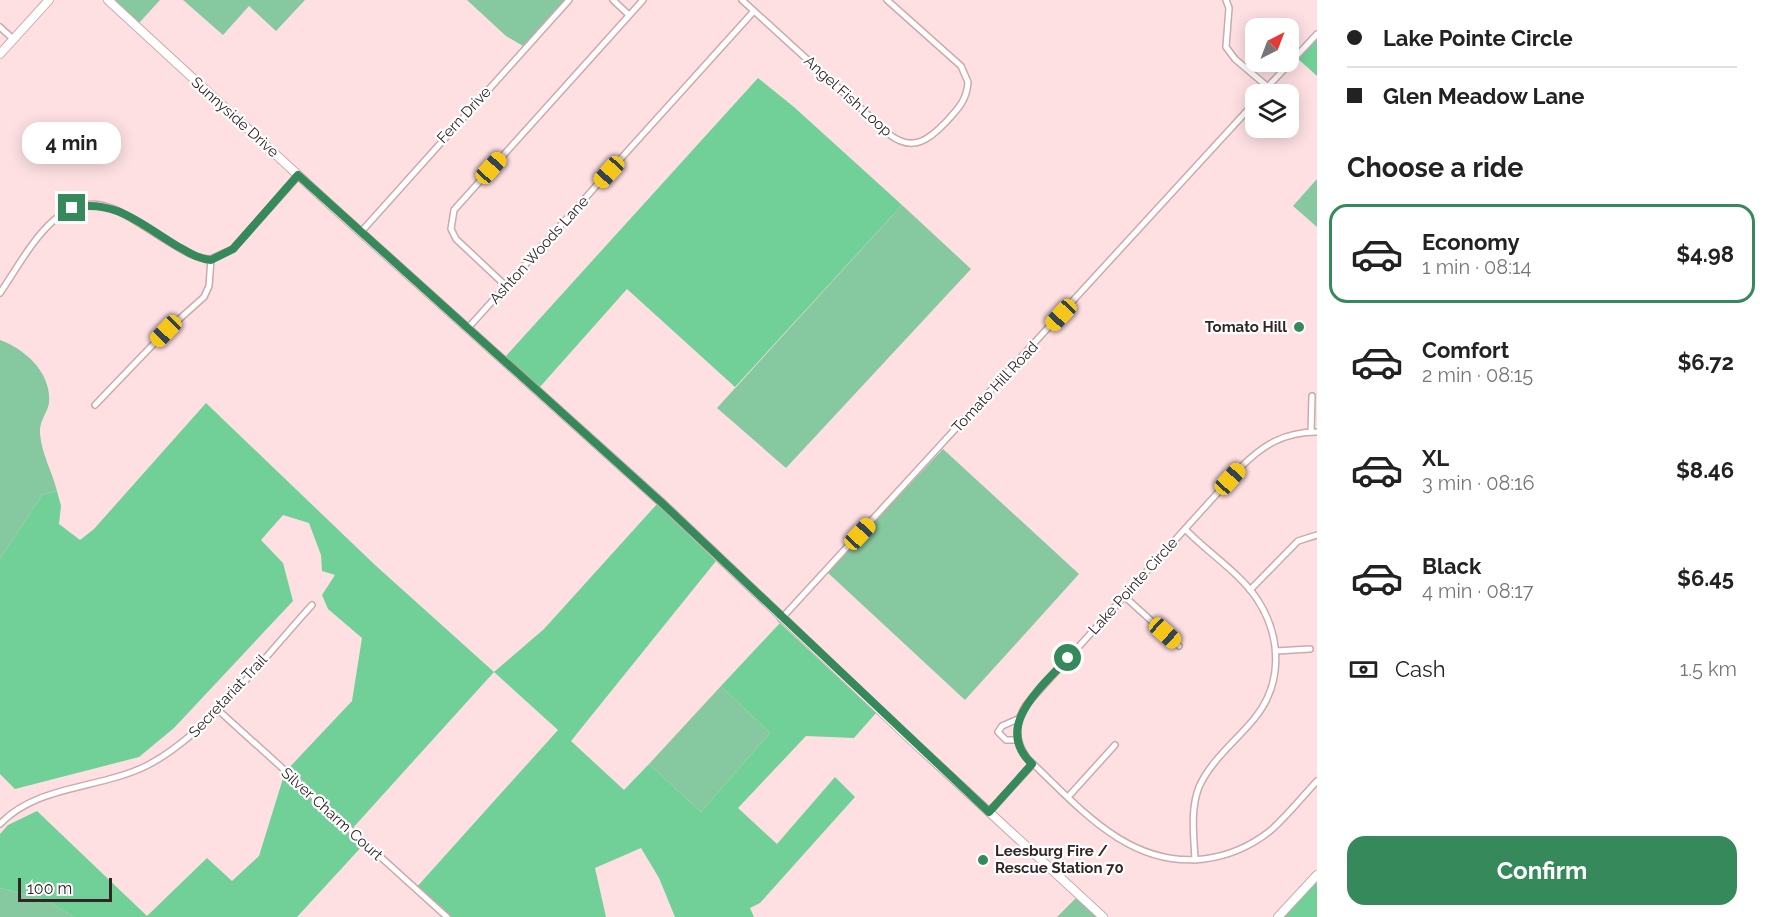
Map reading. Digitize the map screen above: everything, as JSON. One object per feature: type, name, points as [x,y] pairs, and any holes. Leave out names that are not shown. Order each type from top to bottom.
[{"type":"street","points":[[0,54],[49,0]]},
{"type":"street","name":"Sunnyside Drive","points":[[108,0],[298,175],[662,503],[782,619],[1103,917]]},
{"type":"street","name":"Fern Drive","points":[[361,232],[569,0]]},
{"type":"street","points":[[613,0],[629,15]]},
{"type":"street","points":[[506,286],[456,239],[452,229],[454,210],[643,0]]},
{"type":"street","name":"Angel Fish Loop","points":[[742,0],[890,135],[905,143],[922,142],[932,137],[963,103],[968,82],[960,66],[887,0]]},
{"type":"street","points":[[1226,0],[1229,8],[1226,47],[1265,84]]},
{"type":"street","name":"Ashton Woods Lane","points":[[468,328],[754,11]]},
{"type":"street","points":[[0,27],[13,39]]},
{"type":"street","points":[[1271,84],[1317,34]]},
{"type":"street","name":"Tomato Hill Road","points":[[782,619],[1245,113]]},
{"type":"street","points":[[0,293],[48,225],[72,208],[86,204],[114,209],[191,254],[211,260],[233,249],[298,175]]},
{"type":"street","points":[[95,405],[166,331],[204,297],[208,286],[211,260]]},
{"type":"street","points":[[1312,396],[1314,432]]},
{"type":"street","name":"Lake Pointe Circle","points":[[1018,740],[1006,740],[998,732],[1002,726],[1018,719],[1026,705],[1260,449],[1274,440],[1314,432]]},
{"type":"street","points":[[1185,529],[1250,590],[1270,624],[1276,651],[1273,681],[1262,708],[1212,766],[1200,786],[1193,815],[1195,860]]},
{"type":"street","points":[[1250,590],[1298,541],[1317,535]]},
{"type":"street","points":[[1124,596],[1179,646]]},
{"type":"street","name":"Secretariat Trail","points":[[0,824],[23,805],[145,766],[183,743],[312,605]]},
{"type":"street","points":[[1276,651],[1310,649]]},
{"type":"street","name":"Silver Charm Court","points":[[217,709],[447,917]]},
{"type":"street","points":[[1018,719],[1018,740],[1023,753],[1032,764],[1107,832],[1132,848],[1157,856],[1195,860],[1233,852],[1259,838],[1280,821],[1317,781]]},
{"type":"street","points":[[1068,796],[1115,746]]},
{"type":"street","points":[[989,812],[1032,764]]},
{"type":"street","points":[[1278,917],[1317,874]]},
{"type":"green space","points":[[114,0],[160,0],[139,23]]},
{"type":"green space","points":[[183,0],[305,0],[276,31],[249,6],[223,35]]},
{"type":"green space","points":[[467,0],[567,0],[525,47],[506,36]]},
{"type":"green space","points":[[1317,35],[1317,76],[1299,60],[1299,54]]},
{"type":"green space","points":[[758,78],[794,107],[902,205],[735,387],[627,289],[539,388],[505,357]]},
{"type":"green space","points":[[1317,179],[1317,227],[1293,206]]},
{"type":"green space","points":[[902,205],[971,269],[786,468],[717,408]]},
{"type":"green space","points":[[0,340],[19,349],[27,356],[41,372],[46,382],[49,403],[40,434],[57,491],[42,495],[0,559]]},
{"type":"green space","points":[[206,403],[375,565],[494,672],[351,830],[365,843],[297,917],[74,917],[46,900],[0,888],[0,834],[8,825],[37,811],[147,916],[207,858],[232,881],[259,856],[285,772],[352,701],[362,638],[328,609],[322,595],[335,575],[322,571],[321,555],[309,523],[283,515],[261,540],[283,563],[293,601],[174,728],[139,757],[15,789],[0,774],[0,559],[42,495],[57,491],[61,506],[59,524],[80,540],[94,529]]},
{"type":"green space","points":[[943,449],[1079,574],[965,700],[827,572]]},
{"type":"green space","points":[[657,504],[716,561],[571,741],[624,790],[649,764],[701,812],[770,733],[721,686],[780,623],[876,713],[854,738],[806,736],[738,808],[777,844],[835,777],[855,797],[760,903],[750,908],[754,917],[675,917],[659,878],[641,848],[595,868],[606,917],[446,917],[415,889],[558,730],[494,672],[544,629]]},
{"type":"green space","points":[[721,686],[770,733],[701,812],[649,764]]},
{"type":"green space","points":[[1317,879],[1317,917],[1283,917]]},
{"type":"green space","points":[[0,888],[46,900],[74,917],[0,917]]},
{"type":"green space","points":[[1076,898],[1097,917],[1057,917]]},
{"type":"place","name":"Tomato Hill","points":[[1299,327]]},
{"type":"place","name":"Leesburg Fire / Rescue Station 70","points":[[983,860]]},
{"type":"route","points":[[72,208],[86,204],[99,204],[114,209],[191,254],[211,260],[233,249],[298,175],[662,503],[782,619],[989,812],[1032,764],[1023,753],[1018,740],[1017,728],[1021,711],[1068,658]]}]
